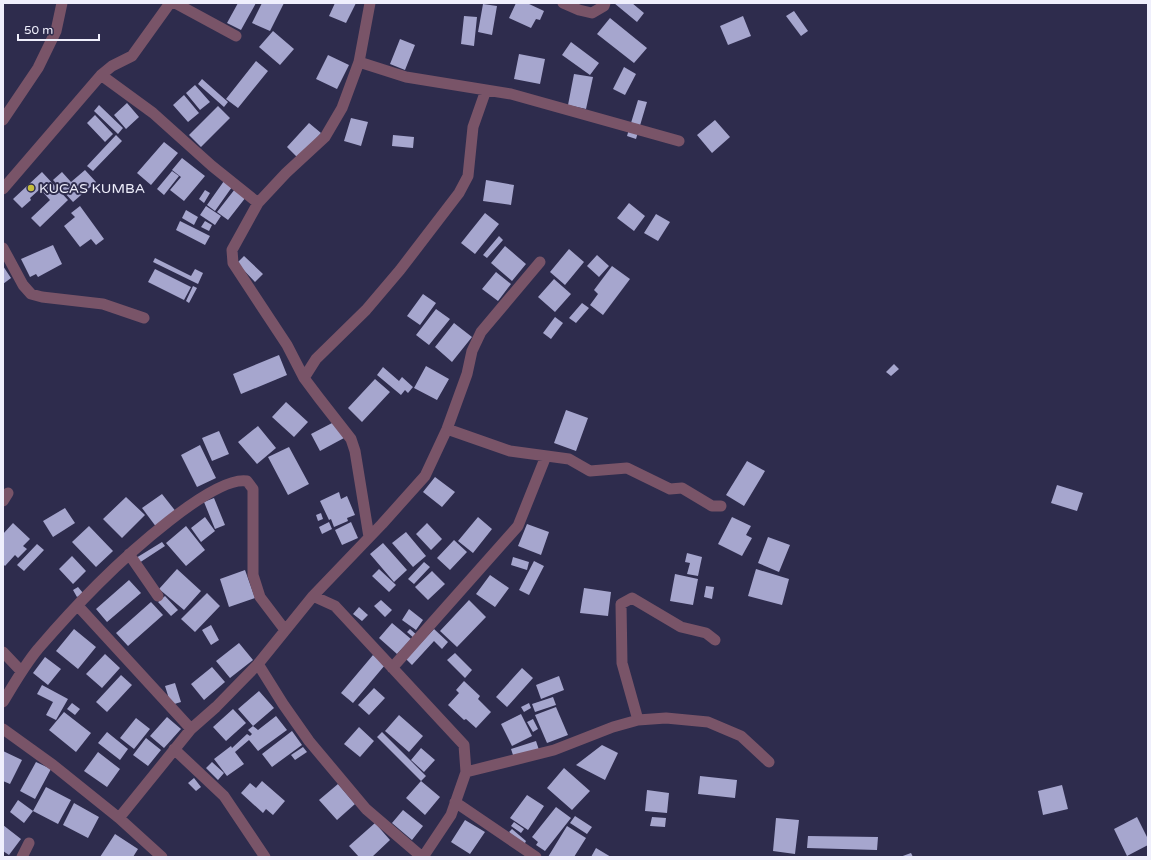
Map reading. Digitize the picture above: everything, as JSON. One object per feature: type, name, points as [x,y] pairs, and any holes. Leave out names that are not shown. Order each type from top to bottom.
[{"type":"street","points":[[3,120],[38,68],[56,31],[62,3]]},
{"type":"street","points":[[3,189],[101,75],[112,66],[132,56],[170,3]]},
{"type":"street","points":[[175,3],[236,36]]},
{"type":"street","points":[[369,537],[355,451],[351,439],[304,378],[287,344],[232,263],[232,250],[258,203],[286,173],[325,137],[342,108],[359,62],[370,3]]},
{"type":"street","points":[[563,3],[579,10],[592,13],[604,6],[605,3]]},
{"type":"street","points":[[359,62],[406,77],[511,94],[679,141]]},
{"type":"street","points":[[101,75],[152,113],[212,166],[258,203]]},
{"type":"street","points":[[304,378],[316,359],[366,310],[400,270],[459,193],[468,176],[473,127],[486,90]]},
{"type":"street","points":[[3,248],[23,285],[31,294],[42,297],[103,304],[144,318]]},
{"type":"street","points":[[119,818],[191,728],[216,707],[258,664],[313,596],[425,476],[447,429],[467,374],[472,351],[481,332],[540,262]]},
{"type":"street","points":[[447,429],[510,451],[569,459],[590,471],[627,468],[670,489],[682,488],[712,506],[720,506]]},
{"type":"street","points":[[392,668],[518,526],[546,456]]},
{"type":"street","points":[[3,702],[21,671],[38,649],[97,585],[129,554],[189,506],[229,483],[242,480],[248,481],[254,489],[253,575],[260,597],[285,630]]},
{"type":"street","points":[[129,554],[158,596]]},
{"type":"street","points":[[258,664],[283,704],[313,747],[366,809],[422,857],[451,815],[466,772],[464,745],[335,606],[313,596]]},
{"type":"street","points":[[638,720],[622,663],[621,604],[632,598],[681,626],[706,633],[715,640]]},
{"type":"street","points":[[78,606],[191,728]]},
{"type":"street","points":[[3,652],[21,671]]},
{"type":"street","points":[[466,772],[554,750],[613,727],[638,720],[666,718],[708,722],[741,736],[769,762]]},
{"type":"street","points":[[3,729],[53,765],[119,818],[162,857]]},
{"type":"street","points":[[174,749],[224,796],[265,857]]},
{"type":"street","points":[[455,802],[536,857]]},
{"type":"street","points":[[22,857],[29,843]]},
{"type":"building","points":[[238,3],[256,3],[241,30],[227,23]]},
{"type":"building","points":[[262,3],[284,3],[270,31],[252,23]]},
{"type":"building","points":[[335,3],[356,3],[346,23],[329,16]]},
{"type":"building","points":[[516,3],[527,3],[544,11],[540,20],[536,19],[531,28],[509,18]]},
{"type":"building","points":[[614,3],[632,3],[644,13],[637,22]]},
{"type":"building","points":[[483,4],[497,6],[492,35],[478,32]]},
{"type":"building","points":[[794,11],[808,31],[801,36],[786,16]]},
{"type":"building","points":[[464,16],[477,17],[474,46],[461,44]]},
{"type":"building","points":[[743,16],[751,36],[728,45],[720,26]]},
{"type":"building","points":[[610,18],[647,48],[634,63],[597,34]]},
{"type":"building","points":[[273,31],[294,49],[280,65],[259,47]]},
{"type":"building","points":[[400,39],[415,45],[405,70],[390,64]]},
{"type":"building","points":[[571,42],[599,63],[590,75],[562,55]]},
{"type":"building","points":[[519,54],[545,59],[540,84],[514,79]]},
{"type":"building","points":[[328,55],[349,65],[337,89],[316,79]]},
{"type":"building","points":[[256,61],[268,71],[238,108],[226,99]]},
{"type":"building","points":[[624,67],[636,74],[625,95],[613,89]]},
{"type":"building","points":[[574,74],[593,77],[586,109],[568,105]]},
{"type":"building","points":[[202,79],[228,102],[224,107],[198,84]]},
{"type":"building","points":[[195,85],[210,102],[200,110],[186,93]]},
{"type":"building","points":[[184,95],[199,113],[188,122],[173,105]]},
{"type":"building","points":[[638,100],[647,102],[636,139],[627,136]]},
{"type":"building","points":[[127,103],[139,117],[126,129],[114,115]]},
{"type":"building","points":[[99,105],[123,128],[118,134],[94,111]]},
{"type":"building","points":[[218,106],[230,118],[201,147],[189,135]]},
{"type":"building","points":[[95,115],[113,134],[105,142],[87,123]]},
{"type":"building","points":[[351,118],[368,122],[361,146],[344,141]]},
{"type":"building","points":[[715,120],[730,137],[712,153],[697,135]]},
{"type":"building","points":[[309,123],[321,133],[298,158],[287,147]]},
{"type":"building","points":[[116,135],[122,141],[93,171],[87,166]]},
{"type":"building","points":[[393,135],[414,137],[413,148],[392,146]]},
{"type":"building","points":[[164,142],[178,153],[151,185],[137,173]]},
{"type":"building","points":[[182,158],[205,176],[184,201],[170,190],[181,177],[172,170]]},
{"type":"building","points":[[85,170],[96,182],[73,202],[53,180],[62,172],[71,182]]},
{"type":"building","points":[[172,171],[179,176],[164,195],[157,189]]},
{"type":"building","points":[[42,172],[68,200],[40,227],[31,218],[50,200],[40,189],[22,208],[13,199]]},
{"type":"building","points":[[486,180],[514,185],[511,205],[483,201]]},
{"type":"building","points":[[224,181],[232,187],[215,211],[207,205]]},
{"type":"building","points":[[235,189],[246,197],[228,220],[217,212]]},
{"type":"building","points":[[205,190],[210,193],[204,203],[199,199]]},
{"type":"building","points":[[629,203],[645,216],[634,231],[617,218]]},
{"type":"building","points":[[80,206],[104,239],[96,245],[91,239],[80,247],[64,226],[75,217],[71,213]]},
{"type":"building","points":[[206,206],[221,216],[215,225],[200,215]]},
{"type":"building","points":[[186,210],[198,217],[194,225],[182,218]]},
{"type":"building","points":[[485,213],[499,224],[475,254],[461,243]]},
{"type":"building","points":[[656,214],[670,222],[658,241],[644,233]]},
{"type":"building","points":[[180,221],[210,236],[205,245],[176,230]]},
{"type":"building","points":[[205,221],[212,225],[209,231],[201,227]]},
{"type":"building","points":[[499,236],[503,240],[487,258],[483,255]]},
{"type":"building","points":[[53,245],[62,264],[38,277],[36,274],[30,277],[21,259]]},
{"type":"building","points":[[505,246],[526,264],[512,281],[491,263]]},
{"type":"building","points":[[569,249],[584,262],[565,285],[550,272]]},
{"type":"building","points":[[597,255],[609,266],[599,277],[587,266]]},
{"type":"building","points":[[244,256],[263,274],[255,282],[237,263]]},
{"type":"building","points":[[155,258],[191,276],[195,269],[203,273],[198,284],[153,262]]},
{"type":"building","points":[[3,266],[11,278],[3,284]]},
{"type":"building","points":[[612,266],[630,279],[603,315],[590,305],[598,294],[594,290]]},
{"type":"building","points":[[155,269],[191,287],[184,300],[148,282]]},
{"type":"building","points":[[496,272],[511,284],[498,301],[482,289]]},
{"type":"building","points":[[554,279],[571,294],[555,312],[538,297]]},
{"type":"building","points":[[193,286],[197,288],[189,303],[186,301]]},
{"type":"building","points":[[423,294],[436,303],[420,325],[407,316]]},
{"type":"building","points":[[582,303],[589,308],[576,323],[569,318]]},
{"type":"building","points":[[436,309],[450,319],[429,345],[416,335]]},
{"type":"building","points":[[555,317],[563,323],[551,339],[543,333]]},
{"type":"building","points":[[454,323],[472,337],[452,362],[435,347]]},
{"type":"building","points":[[279,355],[287,375],[241,394],[233,374]]},
{"type":"building","points":[[894,364],[899,369],[891,376],[886,372]]},
{"type":"building","points":[[426,366],[449,379],[437,400],[414,388]]},
{"type":"building","points":[[383,367],[399,381],[402,377],[413,387],[408,393],[405,390],[401,395],[377,375]]},
{"type":"building","points":[[375,379],[390,392],[362,422],[348,408]]},
{"type":"building","points":[[286,402],[308,422],[294,437],[272,417]]},
{"type":"building","points":[[566,410],[588,418],[576,451],[554,443]]},
{"type":"building","points":[[334,422],[344,438],[320,451],[311,434]]},
{"type":"building","points":[[258,426],[276,448],[257,464],[238,442]]},
{"type":"building","points":[[219,431],[229,454],[212,461],[202,438]]},
{"type":"building","points":[[200,445],[216,478],[197,487],[181,455]]},
{"type":"building","points":[[289,447],[309,484],[288,495],[268,457]]},
{"type":"building","points":[[747,461],[765,471],[744,506],[726,495]]},
{"type":"building","points":[[435,477],[455,492],[442,507],[423,492]]},
{"type":"building","points":[[1057,485],[1083,493],[1077,511],[1051,503]]},
{"type":"building","points":[[339,492],[341,499],[347,496],[355,515],[347,518],[348,521],[334,527],[320,501]]},
{"type":"building","points":[[162,494],[177,513],[157,528],[142,508]]},
{"type":"building","points":[[126,497],[145,515],[122,538],[103,519]]},
{"type":"building","points":[[214,498],[225,525],[215,529],[204,502]]},
{"type":"building","points":[[65,508],[75,523],[53,537],[43,521]]},
{"type":"building","points":[[321,513],[323,519],[318,521],[316,515]]},
{"type":"building","points":[[205,517],[215,531],[201,542],[191,528]]},
{"type":"building","points":[[478,517],[492,529],[473,553],[458,541]]},
{"type":"building","points":[[732,517],[751,526],[746,535],[752,538],[742,556],[718,544]]},
{"type":"building","points":[[329,522],[332,529],[322,534],[319,527]]},
{"type":"building","points":[[351,522],[358,538],[342,545],[335,530]]},
{"type":"building","points":[[13,523],[30,539],[23,546],[27,549],[18,558],[15,555],[5,566],[3,564],[3,534]]},
{"type":"building","points":[[427,523],[442,539],[431,550],[416,534]]},
{"type":"building","points":[[527,524],[549,532],[541,555],[518,546]]},
{"type":"building","points":[[89,526],[113,551],[96,567],[72,542]]},
{"type":"building","points":[[186,526],[205,550],[186,566],[166,543]]},
{"type":"building","points":[[406,532],[426,556],[413,567],[392,543]]},
{"type":"building","points":[[768,537],[790,545],[779,572],[758,563]]},
{"type":"building","points":[[454,540],[467,552],[450,570],[437,558]]},
{"type":"building","points":[[162,542],[165,546],[139,563],[136,558]]},
{"type":"building","points":[[383,543],[407,570],[394,582],[370,554]]},
{"type":"building","points":[[37,544],[44,550],[24,571],[17,565]]},
{"type":"building","points":[[687,553],[702,557],[698,576],[687,574],[690,563],[685,562]]},
{"type":"building","points":[[72,556],[86,571],[73,584],[59,569]]},
{"type":"building","points":[[513,557],[529,562],[527,570],[511,565]]},
{"type":"building","points":[[534,561],[544,566],[529,595],[519,590]]},
{"type":"building","points":[[424,562],[430,567],[414,584],[408,579]]},
{"type":"building","points":[[177,569],[201,591],[184,610],[159,589]]},
{"type":"building","points":[[379,569],[396,585],[389,592],[372,576]]},
{"type":"building","points":[[756,569],[789,579],[782,605],[748,596]]},
{"type":"building","points":[[245,570],[255,598],[229,607],[220,579]]},
{"type":"building","points":[[432,571],[445,584],[428,600],[415,587]]},
{"type":"building","points":[[675,574],[698,579],[693,605],[670,601]]},
{"type":"building","points":[[490,575],[509,588],[495,607],[476,594]]},
{"type":"building","points":[[129,580],[141,593],[107,622],[96,609]]},
{"type":"building","points":[[706,586],[714,587],[712,599],[704,597]]},
{"type":"building","points":[[78,587],[83,593],[77,597],[73,590]]},
{"type":"building","points":[[584,588],[611,592],[608,616],[580,613]]},
{"type":"building","points":[[207,593],[220,606],[195,632],[181,619]]},
{"type":"building","points":[[165,596],[178,610],[171,616],[158,602]]},
{"type":"building","points":[[381,600],[392,610],[385,617],[374,606]]},
{"type":"building","points":[[469,600],[486,617],[457,647],[440,631]]},
{"type":"building","points":[[151,602],[163,615],[128,646],[116,633]]},
{"type":"building","points":[[359,607],[368,615],[362,621],[353,614]]},
{"type":"building","points":[[409,609],[423,620],[416,630],[402,620]]},
{"type":"building","points":[[392,623],[411,639],[397,654],[379,638]]},
{"type":"building","points":[[211,625],[219,640],[211,645],[202,630]]},
{"type":"building","points":[[74,629],[96,647],[78,669],[56,651]]},
{"type":"building","points":[[410,629],[418,636],[415,639],[407,632]]},
{"type":"building","points":[[434,629],[448,642],[442,649],[434,641],[412,665],[406,659]]},
{"type":"building","points":[[239,643],[253,660],[230,678],[216,661]]},
{"type":"building","points":[[455,653],[472,670],[465,678],[447,660]]},
{"type":"building","points":[[105,654],[120,668],[102,688],[86,674]]},
{"type":"building","points":[[373,655],[385,665],[353,703],[341,693]]},
{"type":"building","points":[[45,657],[61,669],[48,685],[33,673]]},
{"type":"building","points":[[212,667],[225,682],[204,700],[191,684]]},
{"type":"building","points":[[522,668],[533,678],[507,707],[496,697]]},
{"type":"building","points":[[121,675],[132,685],[107,712],[96,702]]},
{"type":"building","points":[[559,676],[564,690],[541,699],[536,685]]},
{"type":"building","points":[[464,681],[480,696],[478,699],[491,712],[476,728],[466,719],[464,720],[448,705],[459,693],[456,690]]},
{"type":"building","points":[[175,683],[181,702],[171,705],[165,686]]},
{"type":"building","points":[[42,685],[68,699],[56,720],[46,715],[53,702],[37,694]]},
{"type":"building","points":[[374,688],[385,698],[369,715],[358,705]]},
{"type":"building","points":[[259,691],[274,708],[253,726],[238,709]]},
{"type":"building","points":[[553,697],[556,705],[535,712],[532,704]]},
{"type":"building","points":[[72,703],[80,709],[75,715],[67,709]]},
{"type":"building","points":[[529,703],[531,708],[524,712],[521,707]]},
{"type":"building","points":[[556,707],[568,735],[547,743],[535,715]]},
{"type":"building","points":[[233,709],[246,723],[226,741],[213,727]]},
{"type":"building","points":[[64,712],[91,733],[76,752],[49,730]]},
{"type":"building","points":[[521,714],[532,736],[512,746],[501,724]]},
{"type":"building","points":[[399,715],[423,736],[409,752],[385,731]]},
{"type":"building","points":[[276,716],[287,730],[258,751],[249,740],[235,752],[244,764],[227,776],[214,759],[231,746],[232,748],[247,734],[250,736],[252,734],[248,730],[253,726],[258,730]]},
{"type":"building","points":[[167,717],[181,729],[164,748],[150,736]]},
{"type":"building","points":[[136,718],[150,729],[134,749],[120,738]]},
{"type":"building","points":[[533,719],[538,729],[533,732],[527,722]]},
{"type":"building","points":[[359,727],[374,741],[360,757],[344,744]]},
{"type":"building","points":[[292,731],[302,745],[272,767],[262,754]]},
{"type":"building","points":[[107,732],[128,749],[120,760],[98,743]]},
{"type":"building","points":[[382,732],[426,776],[421,781],[377,737]]},
{"type":"building","points":[[146,738],[161,750],[148,766],[133,755]]},
{"type":"building","points":[[536,741],[539,750],[514,758],[511,749]]},
{"type":"building","points":[[602,745],[618,753],[605,780],[576,765]]},
{"type":"building","points":[[303,747],[307,752],[295,760],[291,755]]},
{"type":"building","points":[[421,748],[435,760],[424,772],[411,760]]},
{"type":"building","points":[[3,751],[22,760],[10,784],[3,781]]},
{"type":"building","points":[[98,752],[120,769],[107,787],[84,771]]},
{"type":"building","points":[[36,762],[51,769],[35,799],[20,791]]},
{"type":"building","points":[[212,762],[224,773],[218,780],[206,768]]},
{"type":"building","points":[[564,768],[590,791],[572,810],[547,788]]},
{"type":"building","points":[[700,776],[737,780],[735,798],[698,794]]},
{"type":"building","points":[[194,778],[201,787],[196,791],[188,783]]},
{"type":"building","points":[[262,781],[285,801],[273,815],[266,809],[263,813],[241,793],[250,783],[256,788]]},
{"type":"building","points":[[421,781],[440,797],[425,815],[406,798]]},
{"type":"building","points":[[338,784],[355,804],[337,820],[319,800]]},
{"type":"building","points":[[1062,785],[1068,809],[1043,815],[1038,791]]},
{"type":"building","points":[[46,787],[71,800],[58,824],[33,811]]},
{"type":"building","points":[[647,790],[669,793],[667,813],[645,811]]},
{"type":"building","points":[[527,795],[544,806],[528,830],[510,818]]},
{"type":"building","points":[[18,800],[33,811],[24,823],[10,812]]},
{"type":"building","points":[[74,803],[99,817],[88,838],[63,825]]},
{"type":"building","points":[[556,807],[571,818],[545,851],[536,845],[538,842],[532,837]]},
{"type":"building","points":[[403,810],[423,826],[412,840],[392,823]]},
{"type":"building","points":[[575,816],[592,827],[587,834],[570,823]]},
{"type":"building","points":[[652,817],[666,818],[665,827],[650,826]]},
{"type":"building","points":[[1137,817],[1148,839],[1148,845],[1127,856],[1114,829]]},
{"type":"building","points":[[776,818],[799,820],[795,854],[773,851]]},
{"type":"building","points":[[465,820],[485,832],[470,854],[451,842]]},
{"type":"building","points":[[514,822],[524,829],[521,833],[511,826]]},
{"type":"building","points":[[375,823],[390,840],[372,857],[359,857],[349,846]]},
{"type":"building","points":[[3,825],[21,839],[9,855],[3,851]]},
{"type":"building","points":[[567,826],[586,838],[574,857],[548,857]]},
{"type":"building","points":[[512,829],[526,841],[524,845],[509,832]]},
{"type":"building","points":[[115,834],[138,849],[133,857],[100,857]]},
{"type":"building","points":[[808,836],[878,837],[877,850],[807,848]]},
{"type":"building","points":[[596,848],[611,857],[591,857]]},
{"type":"building","points":[[911,853],[913,857],[900,857]]},
{"type":"place","name":"KUCAS KUMBA","points":[[31,188]]}]
